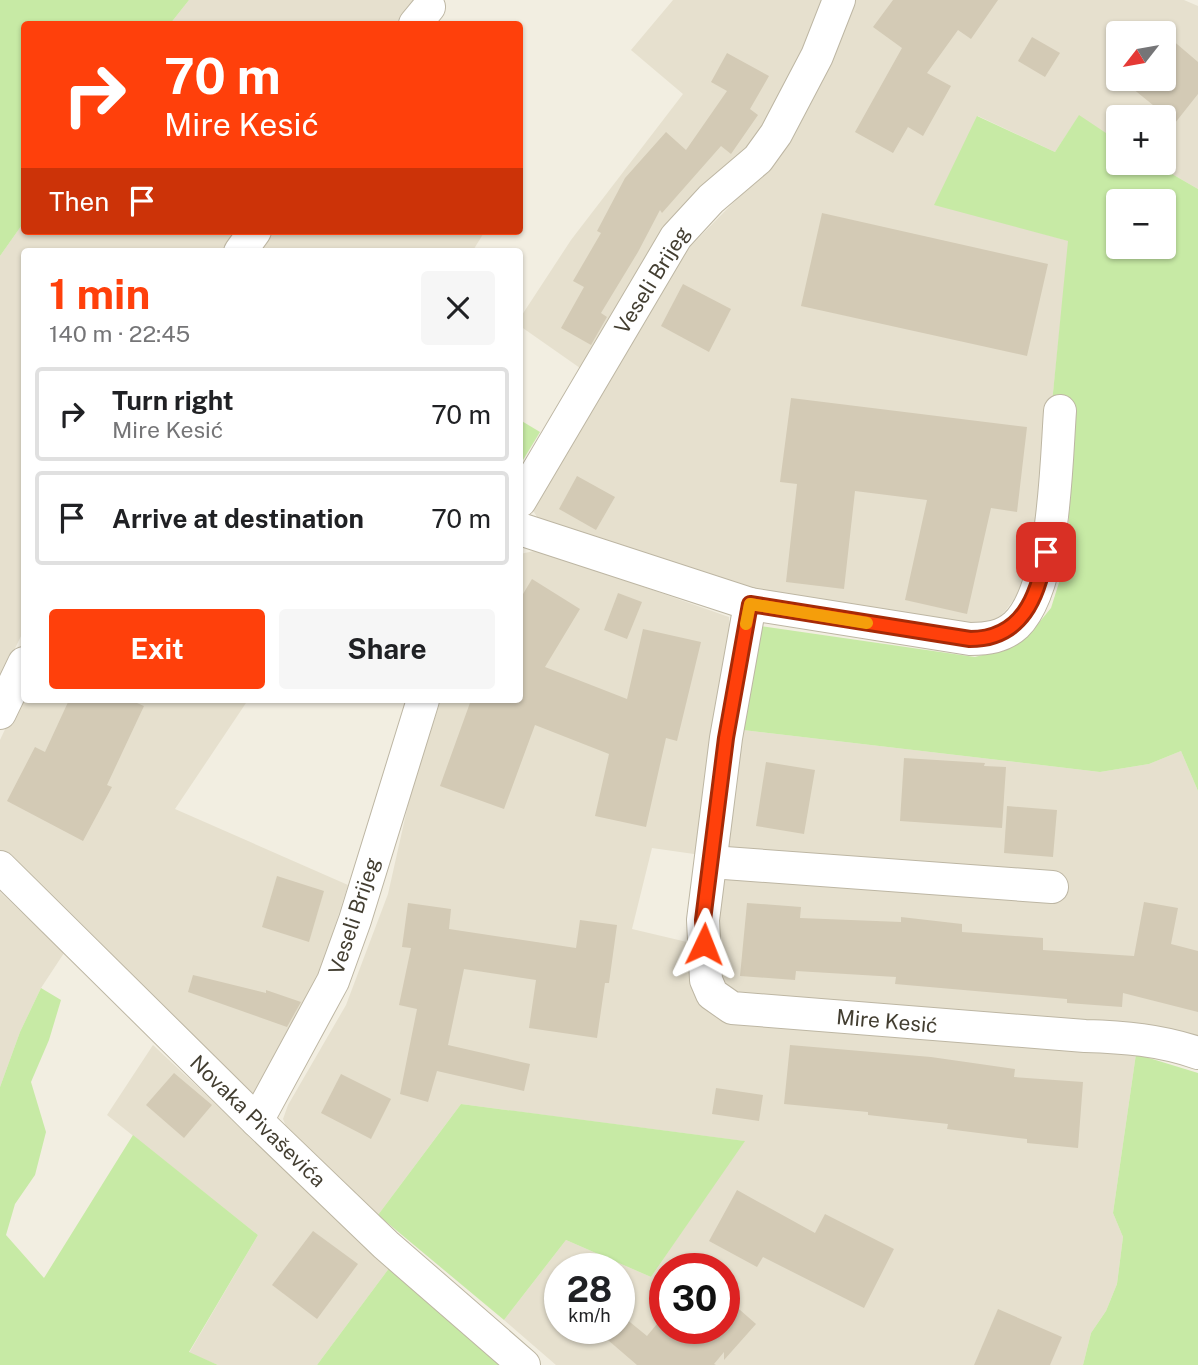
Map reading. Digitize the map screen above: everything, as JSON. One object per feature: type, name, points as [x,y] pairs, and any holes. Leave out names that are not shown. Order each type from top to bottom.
[{"type":"street","name":"Veseli Brijeg","points":[[523,496],[676,237],[711,198],[758,159],[776,134],[817,56],[839,0]]},
{"type":"street","points":[[523,530],[750,604],[970,639],[988,639],[1016,625],[1036,593],[1042,576],[1050,528],[1060,411]]},
{"type":"street","name":"Mire Kesić","points":[[750,604],[726,738],[703,920],[704,968],[712,994],[732,1008],[1085,1037],[1130,1038],[1171,1044],[1198,1053]]},
{"type":"street","points":[[0,713],[21,669]]},
{"type":"street","name":"Veseli Brijeg","points":[[257,1121],[332,981],[355,920],[422,703]]},
{"type":"street","points":[[711,862],[1052,887]]},
{"type":"street","name":"Novaka Pivaševića","points":[[0,867],[386,1245],[524,1365]]},
{"type":"shaded area","points":[[189,0],[428,0],[410,21],[172,21]]},
{"type":"shaded area","points":[[673,0],[825,0],[766,129],[676,219],[580,368],[523,328],[523,313],[571,240],[683,94],[631,50]]},
{"type":"shaded area","points":[[849,0],[1184,0],[1198,6],[1198,189],[1174,175],[1176,175],[1176,105],[1106,105],[1106,133],[1079,116],[1055,152],[978,116],[935,204],[1069,241],[1052,403],[1030,566],[1017,595],[1006,610],[998,619],[980,628],[745,593],[539,520],[532,509],[679,258],[781,154],[811,95]]},
{"type":"shaded area","points":[[21,226],[21,235],[239,235],[231,248],[21,248],[21,636],[0,679],[0,256]]},
{"type":"shaded area","points":[[271,235],[483,235],[474,248],[261,248]]},
{"type":"shaded area","points":[[539,550],[729,617],[729,643],[701,855],[652,848],[632,929],[687,942],[691,972],[701,1002],[1136,1054],[1113,1213],[1123,1237],[1117,1284],[1106,1311],[1091,1333],[1083,1365],[556,1365],[504,1320],[544,1268],[544,1344],[635,1344],[635,1270],[649,1276],[649,1344],[740,1344],[740,1253],[667,1253],[744,1141],[461,1104],[378,1215],[288,1131],[283,1119],[288,1105],[346,1005],[388,894],[412,787],[440,703],[523,703],[523,553]]},
{"type":"shaded area","points":[[21,695],[21,703],[246,703],[175,809],[348,885],[318,979],[275,1066],[254,1094],[0,852],[0,740]]},
{"type":"shaded area","points":[[743,730],[1100,772],[1149,764],[1181,751],[1198,791],[1198,1043],[736,1000],[714,981],[722,877]]},
{"type":"shaded area","points":[[0,892],[64,953],[41,988],[20,1032],[0,1087]]},
{"type":"shaded area","points":[[153,1045],[390,1267],[317,1365],[218,1365],[189,1353],[258,1235],[107,1115]]},
{"type":"shaded area","points":[[566,1240],[596,1253],[556,1253]]},
{"type":"green space","points":[[0,0],[189,0],[172,21],[21,21],[21,226],[0,256]]},
{"type":"green space","points":[[1079,115],[1106,133],[1106,175],[1174,175],[1198,189],[1198,791],[1181,751],[1149,764],[1100,772],[743,730],[761,626],[975,657],[1006,649],[1028,636],[1051,608],[1067,557],[1074,406],[1052,403],[1068,241],[934,205],[977,116],[1055,152]]},
{"type":"green space","points":[[523,422],[540,432],[523,460]]},
{"type":"green space","points":[[41,988],[61,1000],[49,1040],[31,1082],[46,1132],[35,1175],[15,1204],[6,1235],[44,1278],[133,1135],[258,1235],[189,1352],[218,1365],[0,1365],[0,1087],[20,1032]]},
{"type":"green space","points":[[1136,1054],[1198,1073],[1198,1365],[1083,1365],[1091,1333],[1106,1311],[1117,1284],[1123,1237],[1113,1213]]},
{"type":"green space","points":[[461,1104],[745,1141],[668,1253],[649,1253],[649,1276],[635,1270],[635,1253],[596,1253],[566,1240],[556,1253],[544,1253],[544,1268],[504,1320],[378,1215]]},
{"type":"green space","points":[[390,1267],[501,1365],[317,1365]]},
{"type":"building","points":[[893,0],[998,0],[971,39],[958,30],[927,73],[951,86],[923,136],[908,127],[893,153],[855,132],[902,48],[873,27]]},
{"type":"building","points":[[1032,37],[1060,53],[1045,77],[1018,61]]},
{"type":"building","points":[[1176,43],[1198,62],[1198,94],[1176,122],[1176,105],[1153,105],[1136,91],[1176,91]]},
{"type":"building","points":[[727,53],[769,76],[750,109],[758,115],[731,154],[721,146],[662,213],[660,210],[601,313],[607,317],[591,345],[561,328],[584,287],[573,281],[601,233],[597,231],[625,178],[666,132],[686,150],[727,91],[711,82]]},
{"type":"building","points":[[822,213],[1048,264],[1027,356],[801,306]]},
{"type":"building","points":[[683,284],[731,309],[709,352],[661,326]]},
{"type":"building","points":[[791,398],[1027,427],[1017,512],[991,508],[967,614],[905,600],[927,500],[855,491],[844,589],[786,582],[797,484],[780,482]]},
{"type":"building","points":[[577,476],[615,497],[596,530],[559,509]]},
{"type":"building","points":[[532,579],[580,609],[545,667],[627,699],[643,629],[701,642],[677,741],[666,738],[646,827],[595,816],[609,754],[535,725],[504,809],[440,786],[470,703],[523,703],[523,594]]},
{"type":"building","points":[[618,593],[642,602],[627,639],[604,630]]},
{"type":"building","points":[[68,703],[137,703],[144,706],[107,785],[112,787],[83,841],[7,801],[35,747],[45,752]]},
{"type":"building","points":[[904,758],[985,763],[984,766],[1006,767],[1002,828],[900,821]]},
{"type":"building","points":[[766,762],[815,770],[804,834],[756,826]]},
{"type":"building","points":[[1007,806],[1057,810],[1053,857],[1004,853]]},
{"type":"building","points":[[277,876],[324,891],[309,942],[262,927]]},
{"type":"building","points":[[1144,902],[1178,908],[1171,944],[1198,951],[1198,1012],[1123,993],[1122,1007],[1067,1003],[1067,999],[895,984],[896,977],[796,971],[795,980],[740,976],[747,903],[801,907],[800,918],[901,922],[901,917],[962,924],[962,932],[1043,938],[1043,950],[1134,956]]},
{"type":"building","points":[[408,903],[451,909],[449,929],[576,948],[580,920],[617,925],[609,983],[605,983],[597,1038],[529,1028],[536,980],[464,969],[448,1045],[530,1064],[524,1091],[437,1071],[428,1102],[400,1094],[417,1009],[399,1005],[411,948],[402,947]]},
{"type":"building","points":[[193,975],[266,993],[266,990],[301,1002],[287,1027],[188,992]]},
{"type":"building","points":[[790,1045],[931,1057],[1015,1069],[1014,1077],[1083,1082],[1078,1148],[1027,1143],[1027,1139],[947,1129],[948,1124],[868,1115],[868,1112],[784,1104]]},
{"type":"building","points":[[174,1073],[212,1105],[184,1138],[146,1105]]},
{"type":"building","points":[[341,1074],[391,1099],[371,1139],[321,1113]]},
{"type":"building","points":[[716,1088],[763,1095],[759,1121],[712,1114]]},
{"type":"building","points":[[737,1190],[815,1233],[825,1214],[894,1249],[864,1308],[763,1257],[757,1267],[740,1258],[740,1253],[731,1253],[709,1241]]},
{"type":"building","points":[[313,1231],[358,1264],[317,1319],[272,1285]]},
{"type":"building","points":[[998,1309],[1062,1337],[1050,1365],[974,1365]]},
{"type":"building","points":[[740,1310],[756,1324],[740,1342]]},
{"type":"building","points":[[635,1326],[647,1336],[649,1334],[649,1344],[738,1344],[724,1360],[724,1352],[714,1364],[716,1365],[637,1365],[613,1344],[635,1344]]},
{"type":"slow traffic","points":[[746,624],[750,604],[867,623]]},
{"type":"route","points":[[704,944],[703,920],[726,738],[750,604],[970,639],[988,639],[1016,625],[1036,593],[1046,552]]}]
